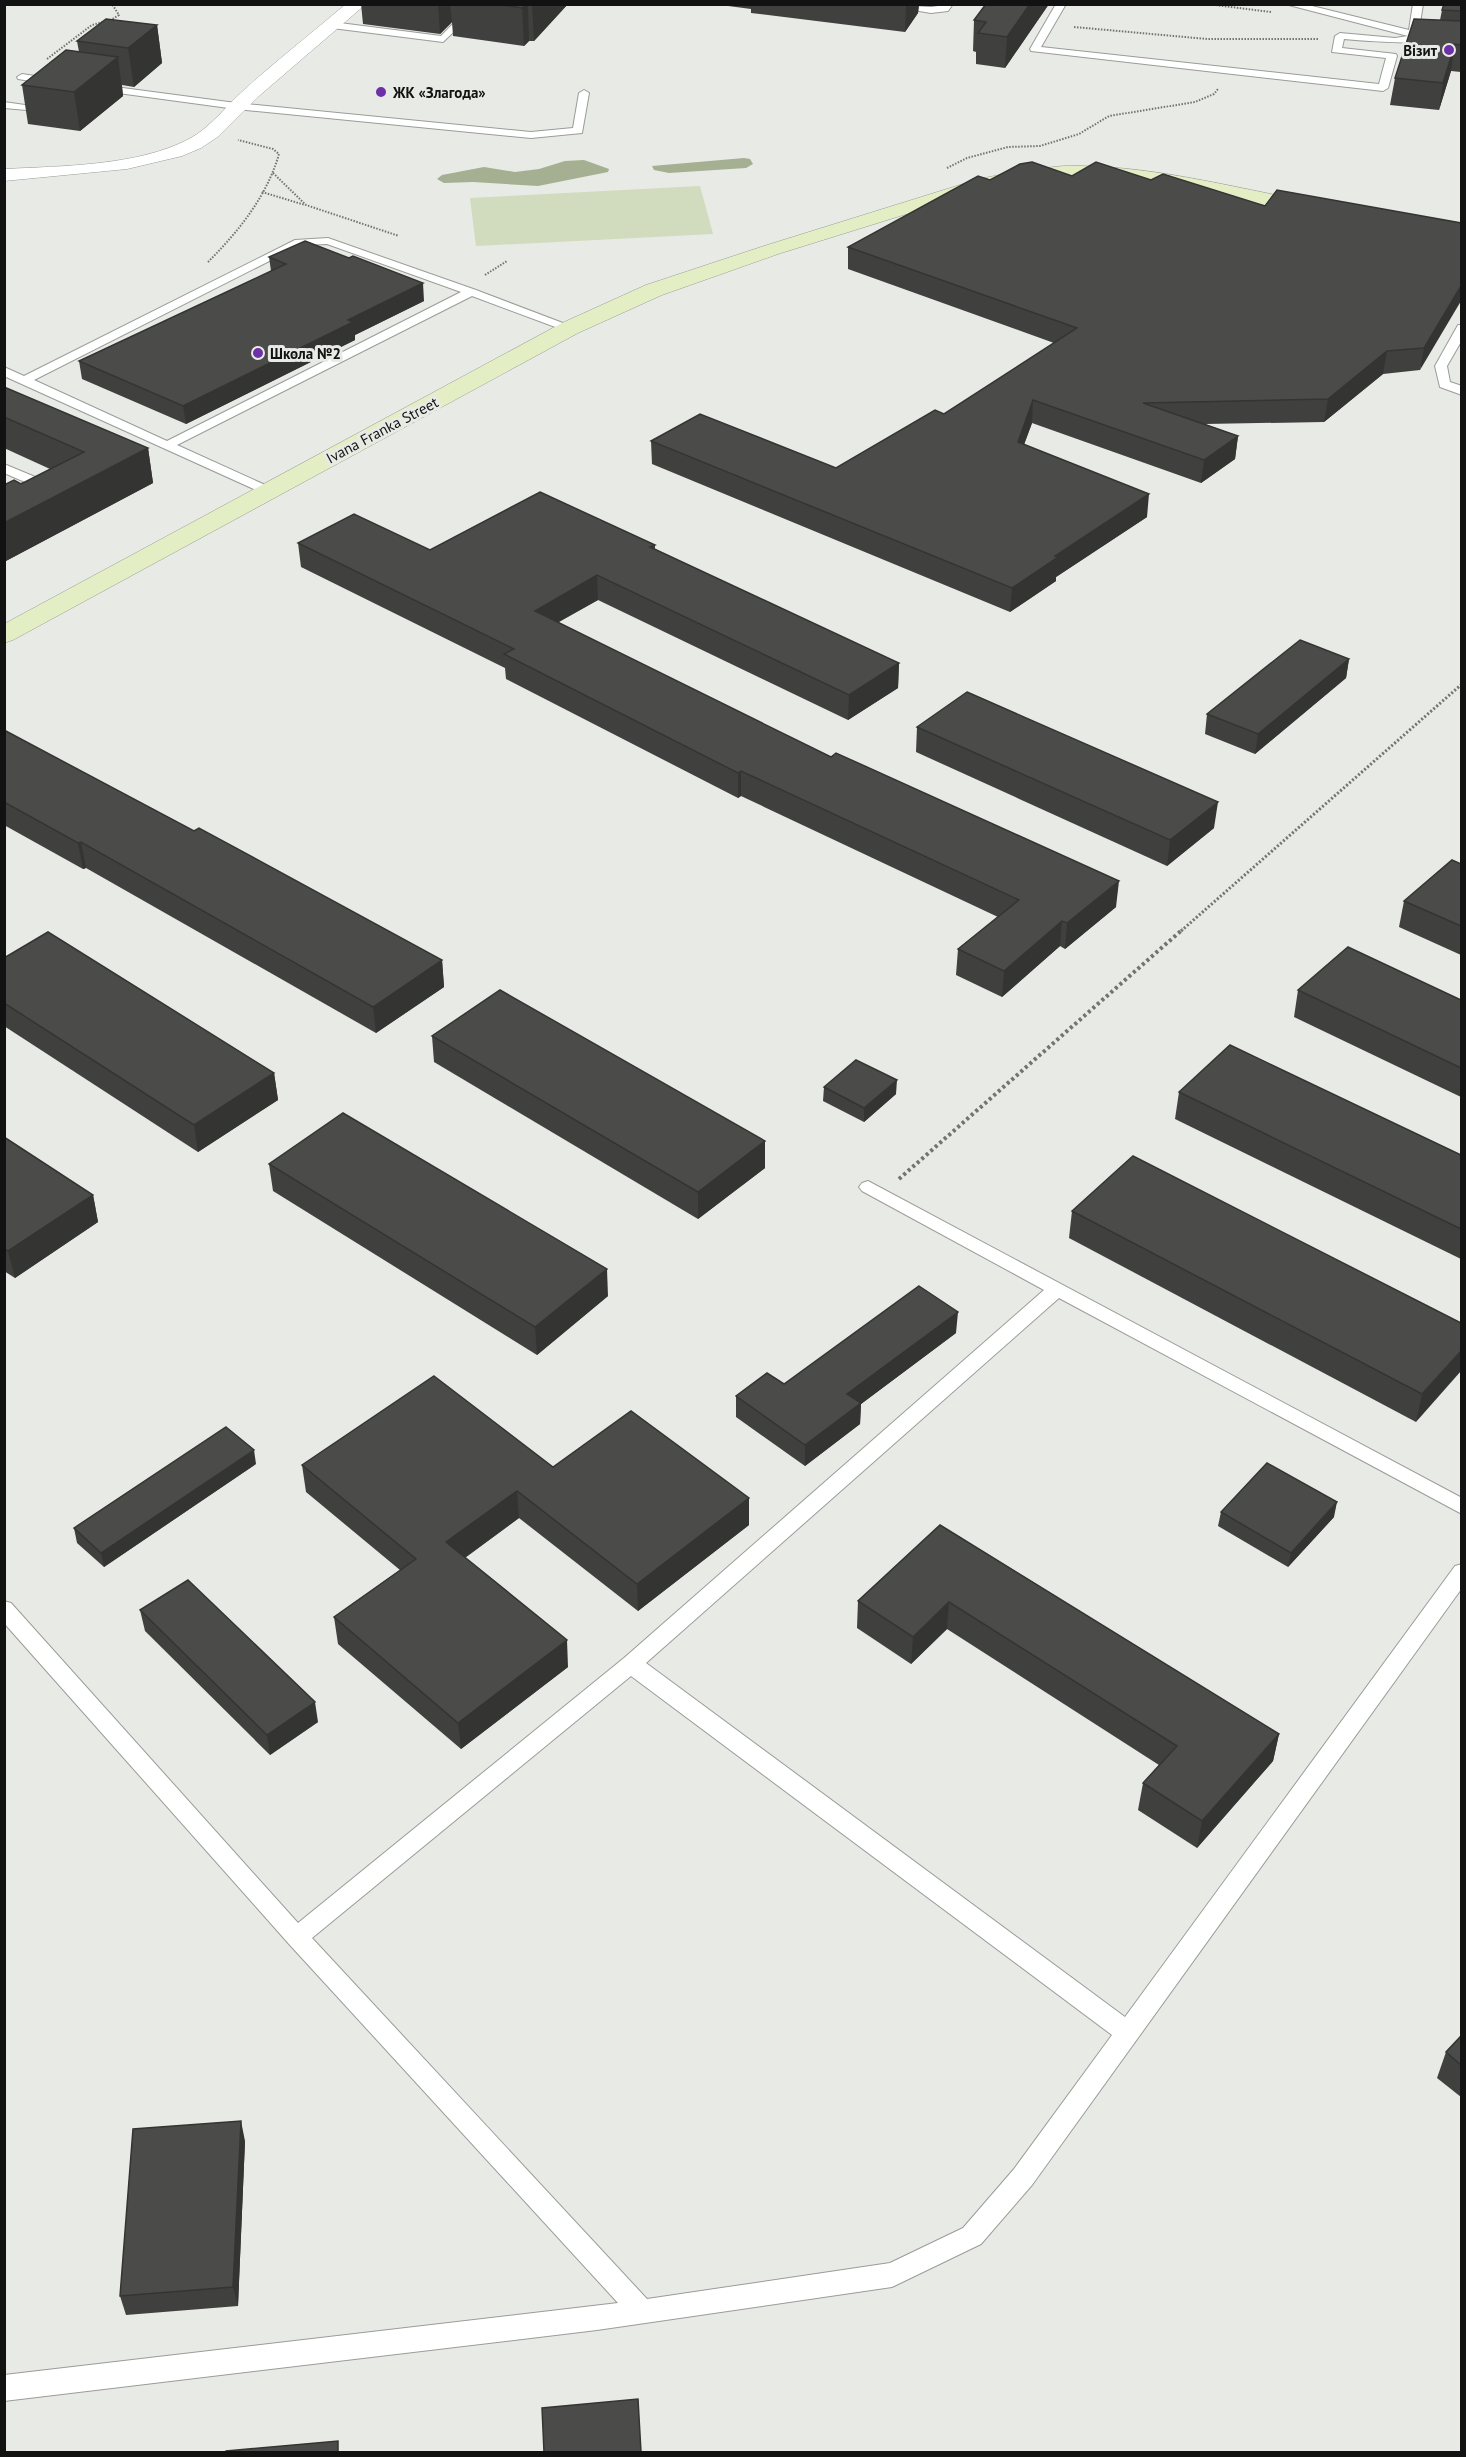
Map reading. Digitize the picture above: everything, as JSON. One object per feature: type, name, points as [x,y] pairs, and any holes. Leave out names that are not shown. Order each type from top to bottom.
[{"type":"main road","name":"Ivana Franka Street","points":[[4,635],[570,328],[654,290],[771,250],[986,183],[1057,172],[1130,175],[1326,210]]},
{"type":"street","points":[[4,175],[111,165],[158,157],[195,144],[211,133],[236,106],[357,4]]},
{"type":"lane","points":[[332,25],[443,39],[478,4]]},
{"type":"lane","points":[[883,4],[931,10],[945,9],[948,4]]},
{"type":"lane","points":[[1061,4],[1035,49],[1383,88],[1395,41]]},
{"type":"lane","points":[[1290,4],[1414,36],[1461,43]]},
{"type":"lane","points":[[1414,36],[1418,4]]},
{"type":"lane","points":[[1392,56],[1336,51],[1340,36],[1395,41],[1414,36]]},
{"type":"lane","points":[[22,77],[70,84]]},
{"type":"lane","points":[[94,87],[236,106],[531,135],[578,131],[584,93]]},
{"type":"lane","points":[[4,105],[34,109],[44,101]]},
{"type":"lane","points":[[25,380],[299,242],[321,240],[570,328]]},
{"type":"lane","points":[[168,445],[457,297],[472,292]]},
{"type":"lane","points":[[1461,328],[1441,366],[1444,384],[1461,391]]},
{"type":"lane","points":[[4,371],[268,492]]},
{"type":"lane","points":[[4,468],[35,482],[4,497]]},
{"type":"lane","points":[[875,1191],[1461,1507]]},
{"type":"lane","points":[[297,1937],[631,1664],[1057,1289]]},
{"type":"lane","points":[[4,2388],[642,2311],[892,2276],[972,2236],[1023,2177],[1461,1572]]},
{"type":"lane","points":[[4,1609],[297,1937],[642,2311]]},
{"type":"lane","points":[[631,1664],[1128,2033]]},
{"type":"path","points":[[22,77],[92,24],[111,20],[119,15],[112,4]]},
{"type":"path","points":[[1049,24],[1208,39],[1340,39]]},
{"type":"path","points":[[211,133],[273,149],[279,154],[273,173],[250,214],[226,244],[203,266],[228,276]]},
{"type":"path","points":[[273,173],[306,205]]},
{"type":"path","points":[[262,192],[399,236]]},
{"type":"path","points":[[875,1191],[1461,684]]},
{"type":"green space","points":[[750,159],[753,164],[746,168],[669,173],[654,170],[652,166]]},
{"type":"green space","points":[[584,160],[609,169],[608,172],[538,186],[473,182],[444,183],[437,179],[442,175],[484,167],[515,172],[539,169],[565,161]]},
{"type":"green space","points":[[700,186],[713,234],[476,246],[470,198]]},
{"type":"building","points":[[496,4],[526,4],[522,8]]},
{"type":"building","points":[[986,4],[1030,4],[1007,37],[978,33],[986,22],[974,20]]},
{"type":"building","points":[[1444,4],[1461,4],[1461,11],[1442,10]]},
{"type":"building","points":[[106,19],[157,25],[128,48],[77,41]]},
{"type":"building","points":[[1414,19],[1461,21],[1461,45],[1455,44],[1443,83],[1395,78]]},
{"type":"building","points":[[66,50],[118,57],[74,92],[22,85]]},
{"type":"building","points":[[1032,162],[1072,176],[1096,162],[1151,180],[1163,174],[1265,206],[1277,190],[1461,223],[1461,286],[1424,348],[1387,351],[1328,399],[1143,403],[1238,436],[1204,460],[1033,400],[1018,442],[1149,494],[1055,556],[1058,557],[1012,588],[651,441],[700,414],[836,468],[935,410],[944,414],[1077,328],[848,247],[978,176],[990,180],[1020,164]]},
{"type":"building","points":[[305,241],[349,258],[353,256],[423,283],[348,320],[353,322],[183,406],[79,361],[286,264],[269,257]]},
{"type":"building","points":[[4,387],[148,448],[4,523],[4,485],[14,480],[21,484],[84,452],[4,417]]},
{"type":"building","points":[[540,492],[655,545],[650,547],[899,663],[849,695],[597,575],[535,611],[831,757],[836,753],[1119,881],[1067,923],[1062,921],[1004,971],[958,949],[1019,900],[741,771],[738,773],[504,654],[514,649],[298,543],[354,514],[430,550]]},
{"type":"building","points":[[1300,640],[1349,659],[1258,734],[1207,714]]},
{"type":"building","points":[[967,692],[1218,802],[1170,840],[917,727]]},
{"type":"building","points":[[4,730],[194,831],[199,828],[442,960],[373,1007],[81,842],[78,843],[4,802]]},
{"type":"building","points":[[1452,860],[1461,864],[1461,926],[1404,901]]},
{"type":"building","points":[[48,932],[274,1073],[194,1125],[4,1003],[4,958]]},
{"type":"building","points":[[1348,947],[1461,1000],[1461,1068],[1298,990]]},
{"type":"building","points":[[500,990],[765,1141],[698,1192],[432,1036]]},
{"type":"building","points":[[1230,1045],[1461,1155],[1461,1229],[1179,1092]]},
{"type":"building","points":[[856,1060],[897,1080],[864,1108],[824,1087]]},
{"type":"building","points":[[343,1113],[607,1269],[535,1327],[269,1164]]},
{"type":"building","points":[[4,1137],[93,1195],[8,1251],[4,1249]]},
{"type":"building","points":[[1133,1156],[1461,1323],[1461,1351],[1422,1394],[1072,1211]]},
{"type":"building","points":[[919,1286],[958,1312],[847,1394],[861,1403],[805,1445],[736,1396],[767,1373],[784,1384]]},
{"type":"building","points":[[434,1376],[553,1467],[631,1411],[749,1498],[637,1584],[517,1491],[446,1542],[567,1640],[458,1723],[334,1617],[416,1559],[302,1465]]},
{"type":"building","points":[[226,1427],[254,1450],[101,1553],[74,1528]]},
{"type":"building","points":[[1267,1463],[1337,1502],[1291,1553],[1221,1512]]},
{"type":"building","points":[[940,1525],[1279,1734],[1202,1821],[1143,1783],[1177,1746],[949,1602],[913,1637],[858,1601]]},
{"type":"building","points":[[188,1580],[315,1702],[267,1735],[140,1610]]},
{"type":"building","points":[[1461,2036],[1461,2065],[1446,2052]]},
{"type":"building","points":[[241,2121],[233,2287],[120,2296],[133,2129]]},
{"type":"building","points":[[638,2399],[641,2452],[544,2452],[542,2408]]},
{"type":"building","points":[[338,2441],[338,2452],[225,2452],[226,2451]]},
{"type":"place","name":"Візит","points":[[1449,50]]},
{"type":"place","name":"ЖК «Злагода»","points":[[381,92]]},
{"type":"place","name":"Школа №2","points":[[258,353]]}]
